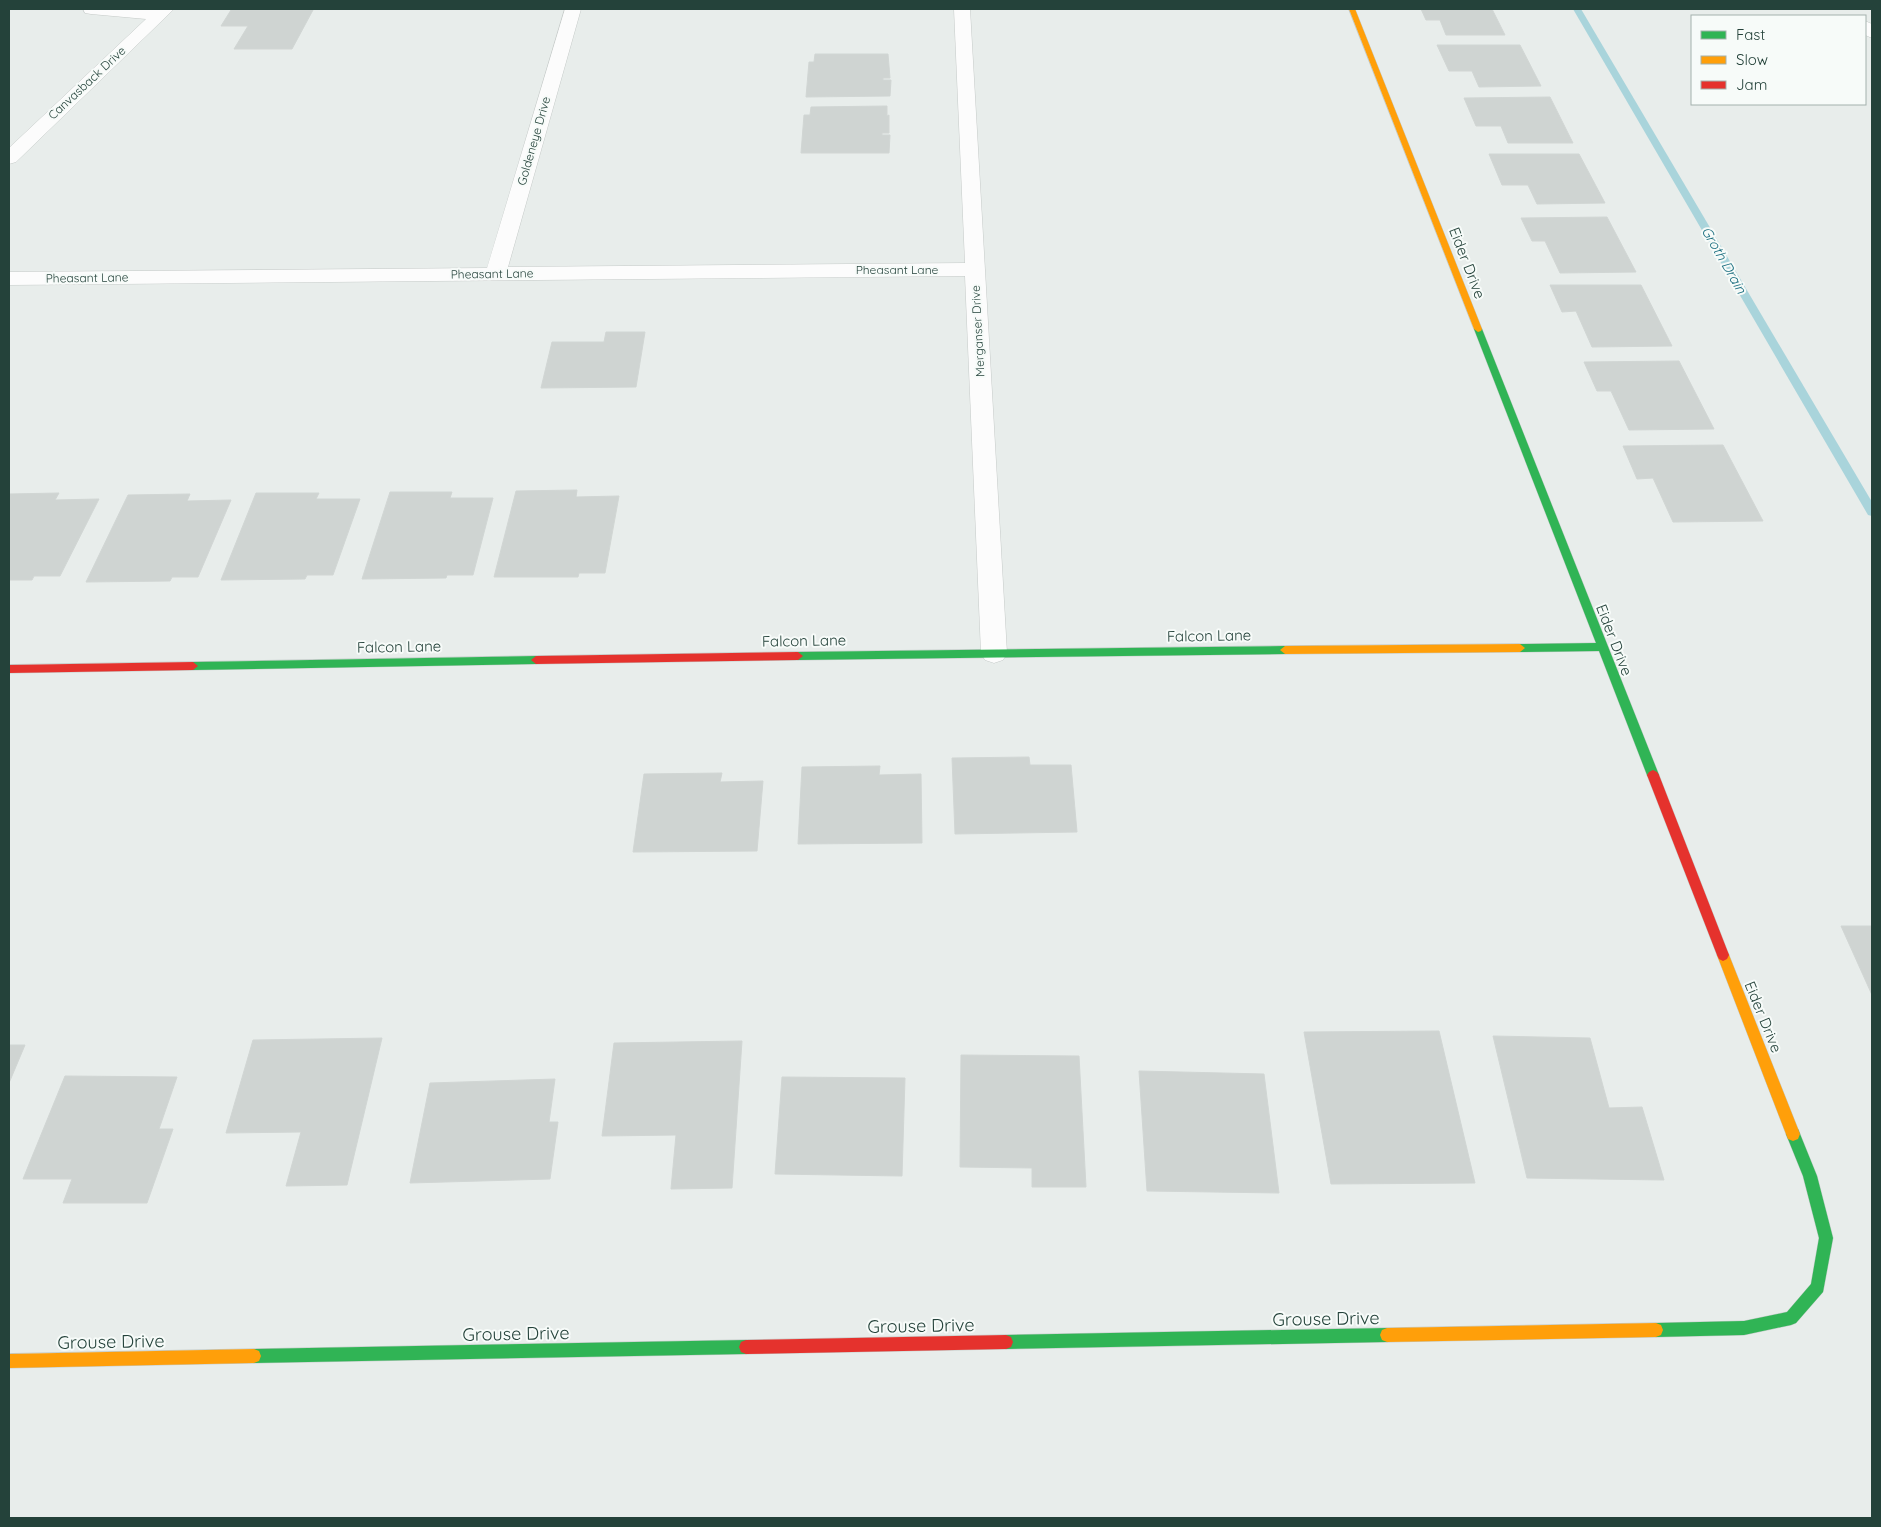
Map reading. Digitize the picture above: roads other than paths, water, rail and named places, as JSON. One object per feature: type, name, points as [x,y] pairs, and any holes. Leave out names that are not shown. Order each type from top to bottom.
[{"type":"street","points":[[91,9],[162,12]]},
{"type":"street","name":"Goldeneye Drive","points":[[496,274],[573,9]]},
{"type":"street","name":"Merganser Drive","points":[[962,9],[994,653]]},
{"type":"street","name":"Eider Drive","points":[[1352,9],[1600,647],[1810,1176],[1826,1238],[1818,1287]]},
{"type":"street","name":"Canvasback Drive","points":[[9,158],[162,12]]},
{"type":"street","name":"Pheasant Lane","points":[[9,279],[975,270]]},
{"type":"street","name":"Falcon Lane","points":[[9,669],[994,653],[1600,647]]},
{"type":"street","name":"Grouse Drive","points":[[9,1361],[1744,1328],[1791,1318],[1818,1287]]},
{"type":"waterway","name":"Groth Drain","points":[[1577,9],[1872,512]]}]
